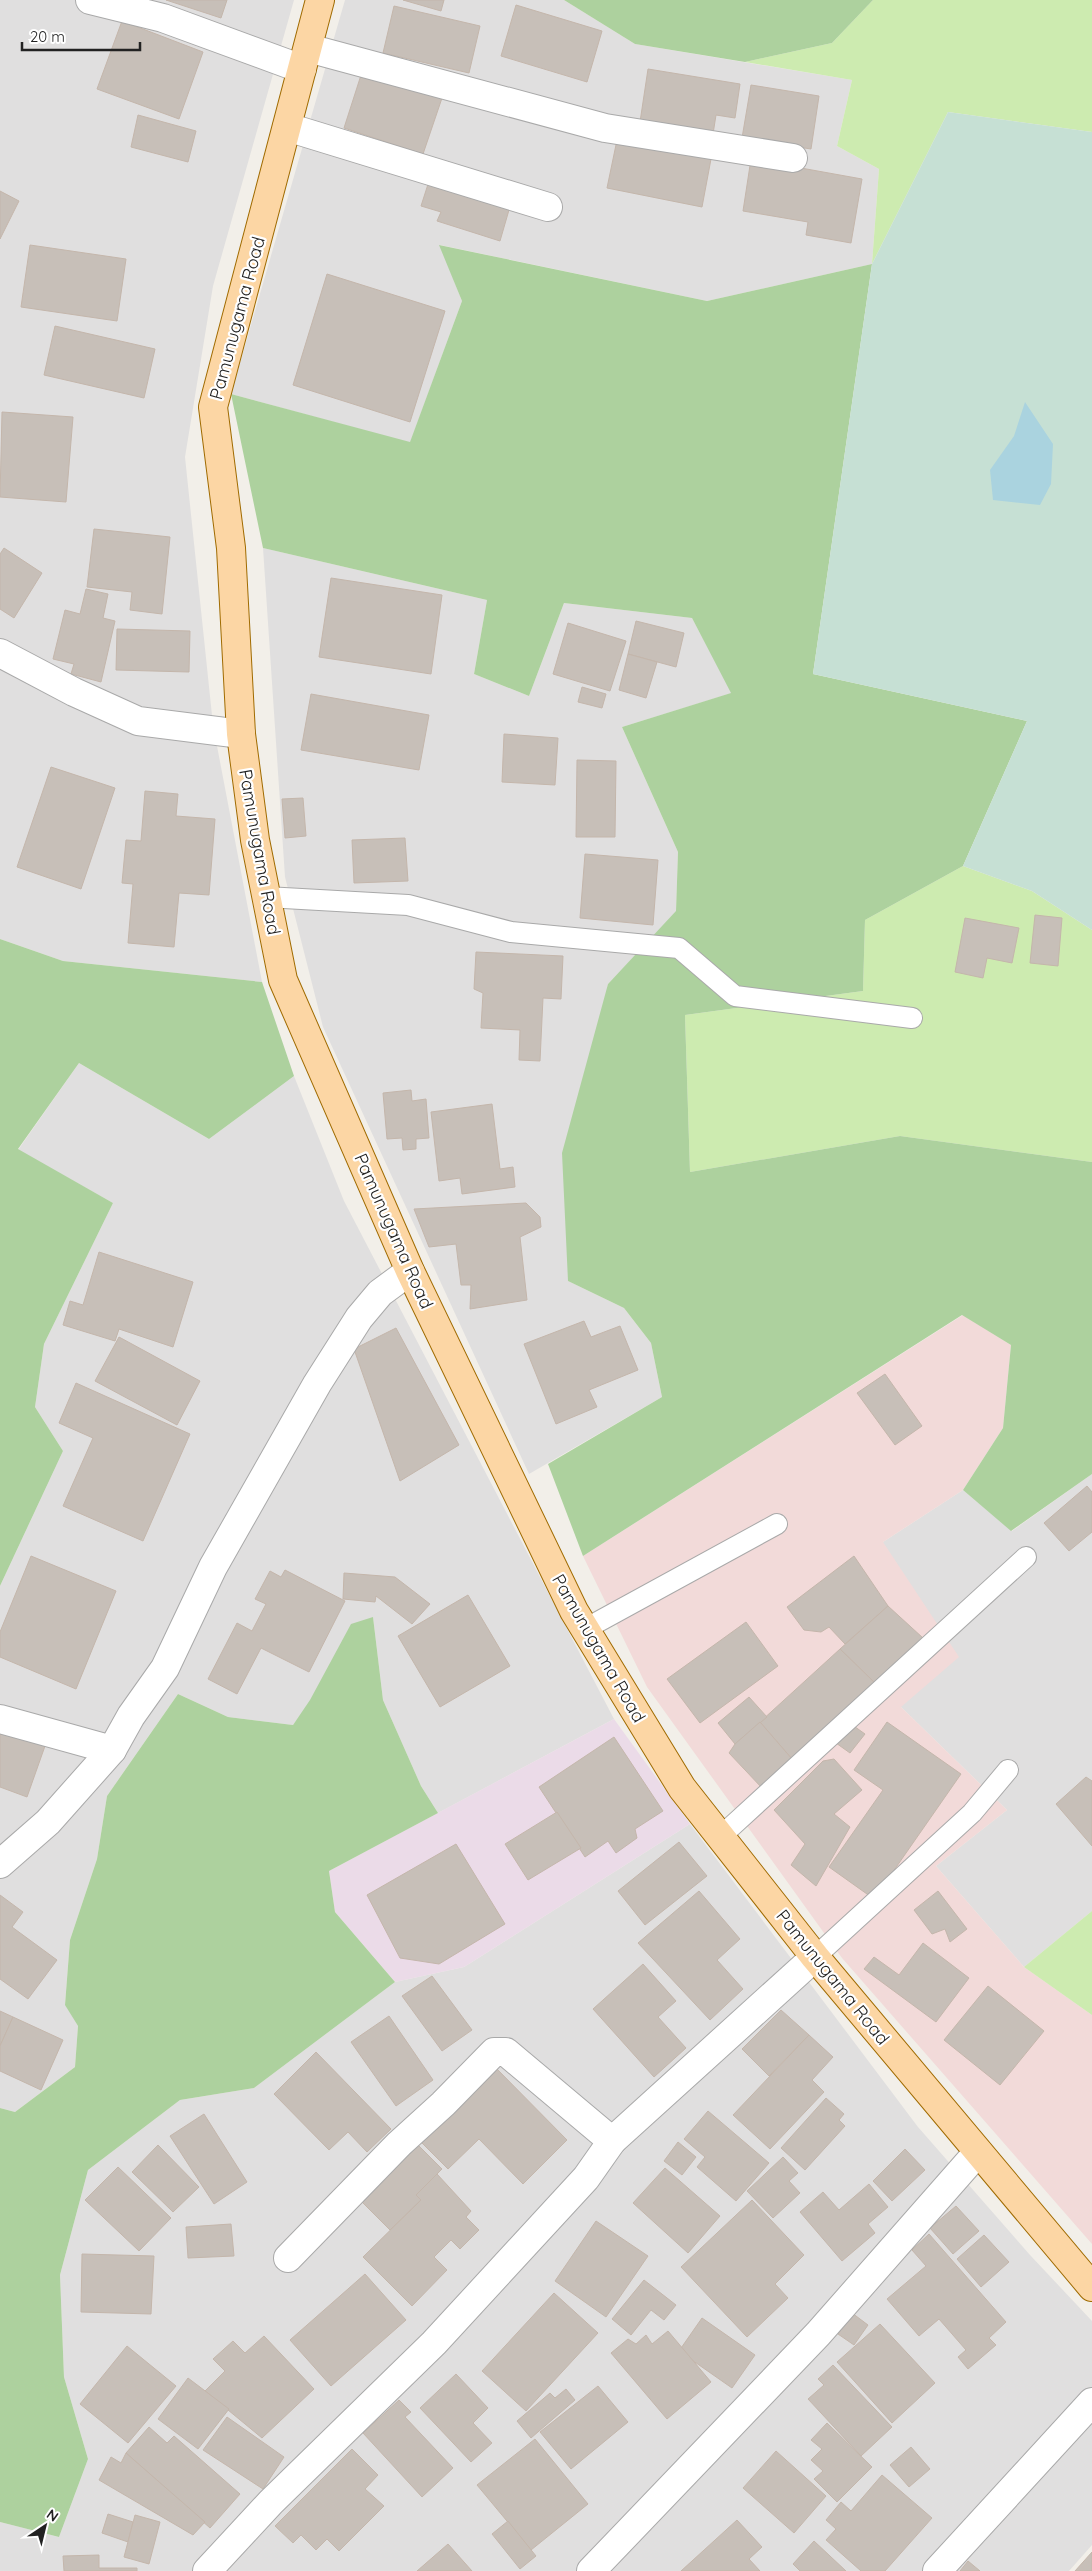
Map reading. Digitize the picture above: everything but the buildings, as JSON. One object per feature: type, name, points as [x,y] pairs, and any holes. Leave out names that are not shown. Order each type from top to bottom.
[{"type":"main road","name":"Pamunugama Road","points":[[320,0],[214,407],[231,548],[241,734],[255,840],[283,980],[410,1271],[585,1629],[682,1788],[815,1957],[1092,2287]]},
{"type":"street","points":[[90,0],[163,18],[305,58],[605,128],[794,158]]},
{"type":"street","points":[[287,127],[548,207]]},
{"type":"street","points":[[0,653],[74,692],[138,722],[241,734]]},
{"type":"street","points":[[0,1864],[48,1822],[112,1750],[131,1716],[165,1668],[213,1567],[317,1384],[364,1312],[380,1293],[410,1271]]},
{"type":"street","points":[[0,1719],[112,1750]]},
{"type":"street","points":[[207,2571],[271,2502],[434,2343],[586,2178],[612,2141],[815,1957]]},
{"type":"street","points":[[288,2258],[399,2144],[443,2104],[494,2052],[506,2052],[612,2141]]},
{"type":"street","points":[[591,2571],[818,2334],[978,2152]]},
{"type":"street","points":[[937,2571],[1092,2402]]},
{"type":"lane","points":[[266,897],[408,905],[511,932],[679,948],[735,996],[912,1018]]},
{"type":"lane","points":[[585,1629],[777,1524]]},
{"type":"lane","points":[[720,1837],[1026,1557]]},
{"type":"lane","points":[[815,1957],[972,1813],[1008,1770]]},
{"type":"shaded area","points":[[0,0],[294,0],[213,286],[185,457],[213,725],[262,982],[63,961],[0,939]]},
{"type":"shaded area","points":[[345,0],[564,0],[635,44],[852,80],[837,146],[879,169],[872,264],[707,301],[440,245],[462,301],[410,443],[231,394]]},
{"type":"shaded area","points":[[263,548],[487,600],[474,674],[529,696],[564,603],[692,618],[732,693],[622,727],[678,852],[676,912],[608,984],[568,1281],[624,1308],[651,1343],[662,1397],[529,1474],[323,1027],[285,877]]},
{"type":"shaded area","points":[[79,1063],[209,1139],[294,1076],[344,1201],[614,1719],[438,1813],[421,1786],[383,1700],[373,1617],[293,1725],[228,1717],[178,1694],[107,1796],[97,1859],[70,1940],[65,2004],[78,2026],[75,2067],[15,2112],[0,2108],[0,1586],[63,1451],[35,1407],[44,1344],[113,1203],[18,1150]]},
{"type":"shaded area","points":[[963,1315],[1011,1345],[1003,1428],[963,1490],[883,1542],[959,1657],[901,1707],[1007,1810],[936,1866],[1024,1967],[1092,2015],[1092,2244],[842,1958],[647,1687],[583,1556]]},
{"type":"shaded area","points":[[1092,1474],[1092,1911],[1024,1967],[936,1866],[1007,1810],[901,1707],[883,1542],[963,1490],[1012,1531]]},
{"type":"shaded area","points":[[614,1719],[690,1824],[464,1967],[395,1982],[335,1912],[329,1871]]},
{"type":"shaded area","points":[[690,1824],[918,2127],[1030,2255],[1092,2321],[1092,2545],[1069,2571],[0,2571],[0,2522],[59,2537],[88,2459],[64,2377],[60,2275],[88,2170],[180,2100],[254,2088],[395,1982],[464,1967]]},
{"type":"green space","points":[[564,0],[873,0],[832,43],[745,62],[635,44]]},
{"type":"green space","points":[[873,0],[1092,0],[1092,132],[948,112],[872,264],[879,169],[837,146],[852,80],[745,62],[832,43]]},
{"type":"green space","points":[[948,112],[1092,132],[1092,930],[1032,891],[963,866],[1027,721],[813,674],[872,264]]},
{"type":"green space","points":[[439,245],[707,301],[872,264],[813,674],[1027,721],[963,866],[865,920],[863,991],[685,1015],[690,1172],[900,1136],[1092,1162],[1092,1474],[1011,1531],[963,1490],[1003,1428],[1011,1345],[962,1315],[583,1556],[548,1464],[662,1397],[651,1343],[624,1308],[568,1281],[562,1153],[608,984],[676,911],[678,852],[622,727],[731,693],[692,618],[564,603],[529,696],[474,674],[487,600],[263,548],[231,394],[410,442],[462,301]]},
{"type":"green space","points":[[963,866],[1032,891],[1092,930],[1092,1162],[900,1136],[690,1172],[685,1015],[863,991],[865,920]]},
{"type":"green space","points":[[0,939],[63,961],[262,982],[294,1076],[209,1139],[79,1063],[18,1149],[113,1203],[44,1344],[35,1407],[63,1451],[0,1586]]},
{"type":"green space","points":[[373,1617],[383,1700],[421,1786],[438,1813],[329,1871],[335,1912],[395,1982],[254,2088],[180,2100],[88,2170],[60,2275],[64,2377],[88,2459],[59,2537],[0,2522],[0,2108],[15,2112],[75,2067],[78,2026],[65,2005],[70,1940],[97,1859],[107,1796],[178,1694],[228,1717],[293,1725],[310,1700],[351,1624]]},
{"type":"green space","points":[[1092,1911],[1092,2015],[1024,1967]]},
{"type":"water","points":[[1025,402],[1053,444],[1051,484],[1040,505],[993,500],[990,470],[1014,436]]}]
